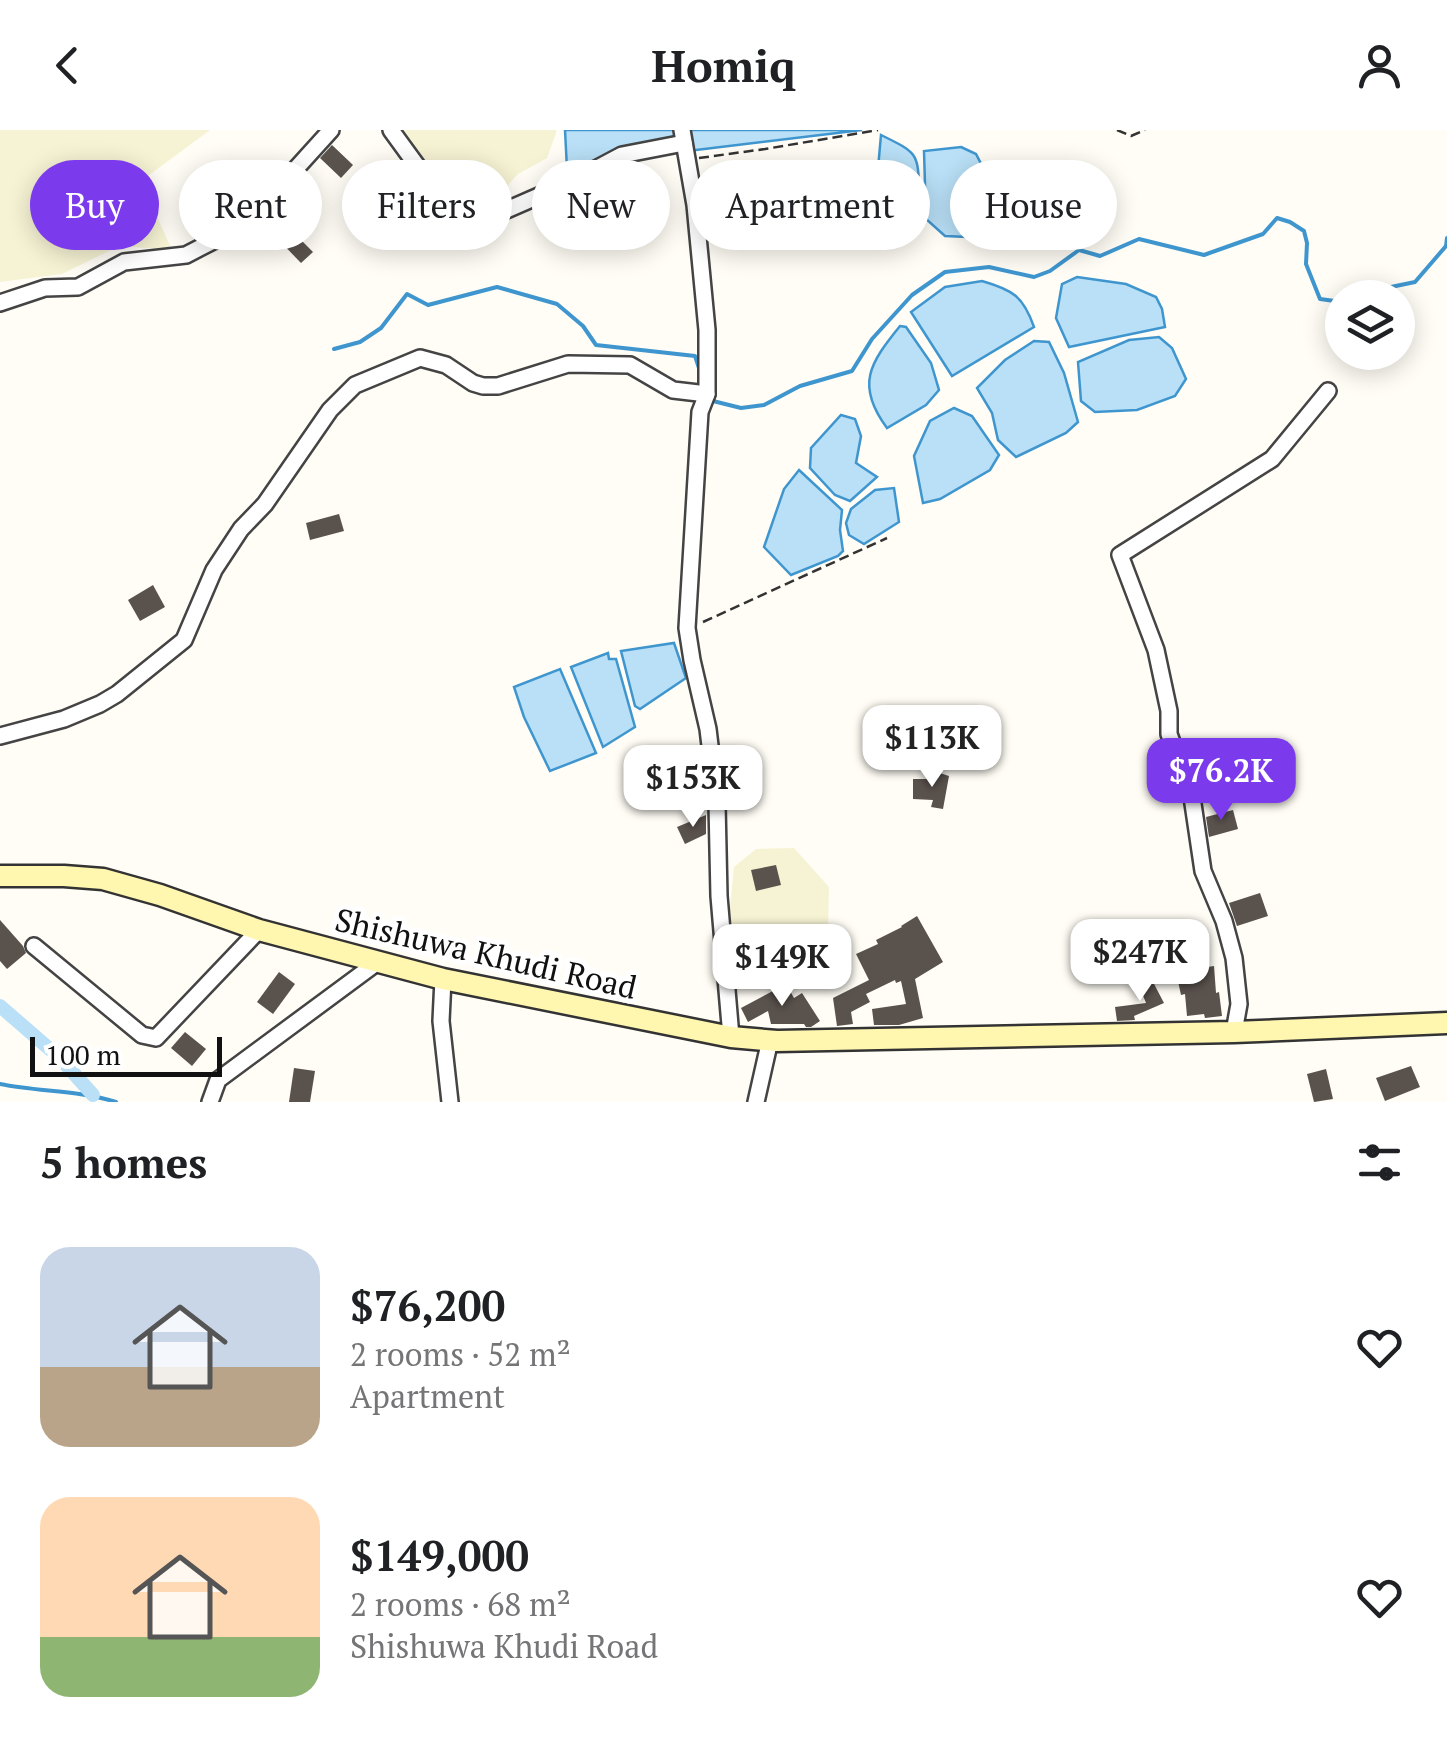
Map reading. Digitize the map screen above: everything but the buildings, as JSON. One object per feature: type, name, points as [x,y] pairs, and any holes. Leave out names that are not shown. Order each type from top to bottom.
[{"type":"main road","name":"Shishuwa Khudi Road","points":[[0,876],[104,879],[260,930],[442,979],[732,1038],[1234,1032],[1447,1023]]},
{"type":"street","points":[[0,303],[45,288],[78,286],[124,262],[186,255],[248,218],[331,130]]},
{"type":"street","points":[[390,130],[464,229],[574,181],[622,155],[685,144],[707,330],[707,394],[700,412],[688,628],[715,785],[719,896],[732,1038]]},
{"type":"street","points":[[0,736],[64,720],[100,704],[184,640],[214,570],[241,530],[266,504],[330,410],[355,385],[420,358],[446,365],[483,386],[498,386],[568,364],[630,364],[674,390],[707,394]]},
{"type":"street","points":[[1234,1032],[1239,1004],[1234,958],[1203,871],[1192,797],[1169,734],[1169,711],[1156,650],[1120,556],[1272,458],[1328,391]]},
{"type":"street","points":[[34,946],[142,1035],[156,1038],[260,930]]},
{"type":"street","points":[[210,1102],[218,1080],[378,960]]},
{"type":"street","points":[[442,979],[441,1021],[450,1102]]},
{"type":"street","points":[[756,1102],[770,1040]]},
{"type":"path","points":[[685,144],[765,149],[878,130]]},
{"type":"path","points":[[1118,130],[1132,136],[1146,130]]},
{"type":"path","points":[[688,628],[886,538]]},
{"type":"shaded area","points":[[0,130],[210,130],[159,168],[159,160],[30,160],[30,250],[111,250],[62,274],[0,282]]},
{"type":"shaded area","points":[[400,130],[556,130],[547,158],[532,160],[532,166],[512,181],[512,160],[422,160]]},
{"type":"shaded area","points":[[159,221],[172,250],[159,249]]},
{"type":"shaded area","points":[[794,848],[829,887],[828,926],[811,941],[738,967],[727,939],[734,867],[756,849]]},
{"type":"water","points":[[565,130],[862,130],[696,150],[638,151],[619,160],[567,160]]},
{"type":"water","points":[[881,135],[910,151],[916,160],[879,160]]},
{"type":"water","points":[[961,147],[976,154],[979,160],[950,160],[950,236],[930,223],[930,160],[924,160],[924,151]]},
{"type":"water","points":[[1077,277],[1126,284],[1156,297],[1165,327],[1069,347],[1056,318],[1062,284]]},
{"type":"water","points":[[982,281],[1016,296],[1034,327],[952,376],[911,312],[945,287]]},
{"type":"water","points":[[900,326],[906,327],[931,363],[939,390],[926,405],[887,428],[871,399],[870,375]]},
{"type":"water","points":[[1159,337],[1172,348],[1186,379],[1175,396],[1137,410],[1095,412],[1081,401],[1078,362],[1129,340]]},
{"type":"water","points":[[1034,341],[1049,342],[1064,373],[1078,422],[1066,433],[1016,457],[998,440],[992,413],[977,388],[1005,360]]},
{"type":"water","points":[[954,408],[972,416],[999,455],[990,470],[940,499],[923,503],[914,456],[930,421]]},
{"type":"water","points":[[841,415],[855,419],[861,436],[856,463],[877,477],[850,501],[835,495],[810,468],[811,448]]},
{"type":"water","points":[[799,470],[842,510],[843,551],[791,575],[764,547],[784,489]]},
{"type":"water","points":[[894,488],[899,522],[864,544],[849,535],[846,523],[851,509],[875,490]]},
{"type":"water","points":[[674,643],[686,678],[640,709],[635,706],[621,651]]},
{"type":"water","points":[[608,653],[609,659],[616,659],[635,727],[603,747],[571,667]]},
{"type":"water","points":[[560,669],[596,753],[550,771],[514,687]]},
{"type":"waterway","points":[[713,401],[741,408],[764,405],[800,386],[852,371],[872,339],[912,295],[945,272],[989,267],[1034,277],[1050,271],[1079,250],[1100,256],[1139,239],[1204,255],[1263,234],[1277,218],[1290,222],[1304,231],[1306,264],[1320,299],[1325,300]]},
{"type":"waterway","points":[[1415,282],[1446,246],[1447,238]]},
{"type":"waterway","points":[[334,349],[360,342],[381,328],[407,294],[428,305],[497,287],[557,304],[583,326],[596,345],[695,356],[700,371]]},
{"type":"waterway","points":[[0,1006],[60,1058],[93,1095]]},
{"type":"waterway","points":[[0,1084],[116,1102]]}]
